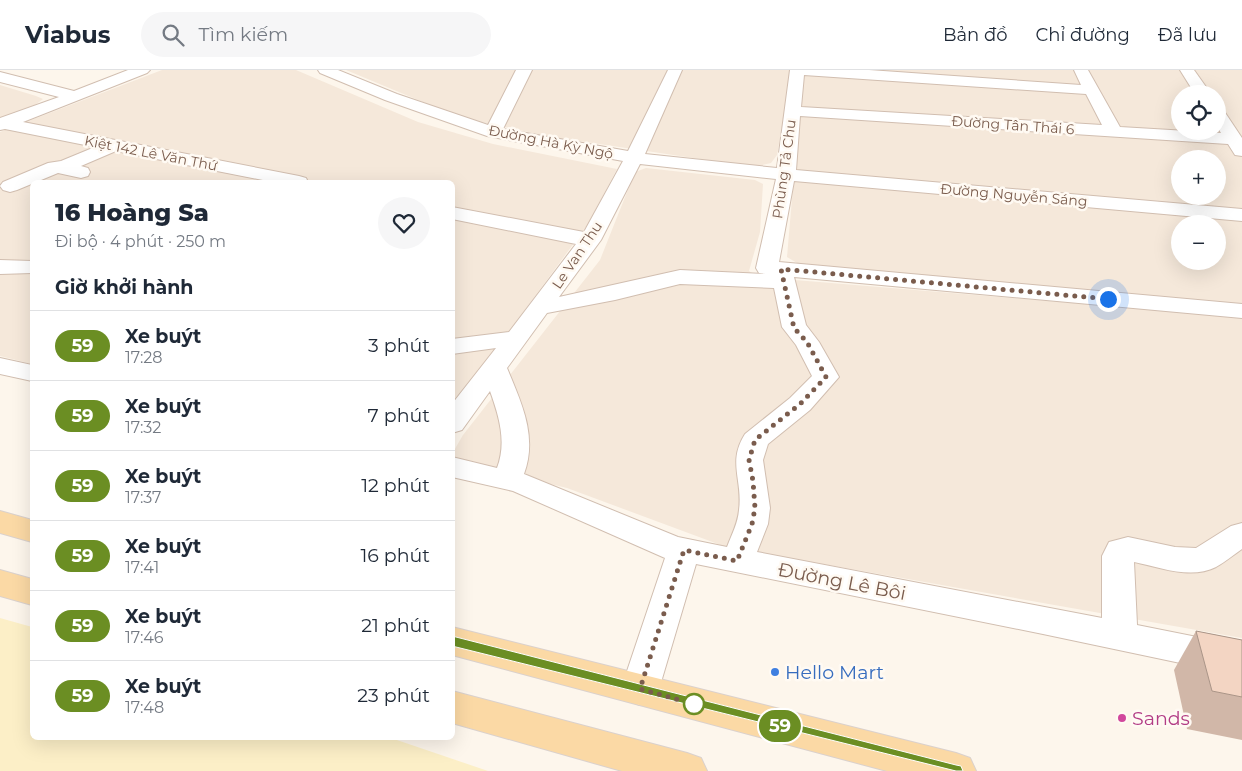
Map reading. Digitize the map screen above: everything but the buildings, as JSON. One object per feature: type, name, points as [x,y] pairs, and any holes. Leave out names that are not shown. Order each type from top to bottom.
[{"type":"main road","points":[[0,522],[30,530]]},
{"type":"main road","points":[[0,583],[30,591]]},
{"type":"main road","points":[[455,642],[956,771]]},
{"type":"main road","points":[[455,708],[687,771]]},
{"type":"street","points":[[1,77],[24,70]]},
{"type":"street","points":[[1,124],[142,70]]},
{"type":"street","name":"Đường Hà Kỳ Ngộ","points":[[325,70],[391,97],[493,132],[634,158],[786,176]]},
{"type":"street","points":[[493,132],[524,70]]},
{"type":"street","name":"Le Van Thu","points":[[455,420],[590,240],[634,158],[675,70]]},
{"type":"street","name":"Phùng Tả Chu","points":[[777,273],[797,70]]},
{"type":"street","points":[[804,70],[986,76],[1092,90]]},
{"type":"street","points":[[1081,70],[1114,132]]},
{"type":"street","points":[[1187,70],[1197,85]]},
{"type":"street","points":[[1,77],[74,96]]},
{"type":"street","name":"Đường Tân Thái 6","points":[[792,111],[1114,132],[1238,146]]},
{"type":"street","name":"Kiệt 142 Lê Văn Thứ","points":[[1,124],[289,180]]},
{"type":"street","points":[[1226,127],[1238,146]]},
{"type":"street","points":[[10,186],[49,173],[113,146]]},
{"type":"street","name":"Đường Nguyễn Sáng","points":[[786,176],[1242,215]]},
{"type":"street","points":[[455,214],[590,240]]},
{"type":"street","points":[[0,267],[30,267]]},
{"type":"street","points":[[737,561],[752,524],[755,508],[749,460],[755,440],[800,404],[826,377],[807,342],[794,328],[777,273]]},
{"type":"street","points":[[539,308],[615,293],[680,277],[777,273],[1242,311]]},
{"type":"street","points":[[455,347],[516,338]]},
{"type":"street","points":[[0,366],[30,373]]},
{"type":"street","points":[[494,366],[516,430],[518,444],[516,457],[507,480]]},
{"type":"street","name":"Đường Lê Bôi","points":[[455,468],[521,483],[672,548],[1242,661]]},
{"type":"street","points":[[1120,636],[1118,556],[1120,550],[1128,549],[1180,559],[1203,560],[1242,534]]},
{"type":"street","points":[[640,689],[684,550]]},
{"type":"shaded area","points":[[162,70],[296,70],[418,122],[493,144],[617,169],[588,224],[455,405],[455,180],[30,180],[30,364],[0,356],[0,132]]},
{"type":"shaded area","points":[[346,70],[792,70],[777,155],[771,163],[754,167],[552,137],[481,122],[442,110]]},
{"type":"shaded area","points":[[803,70],[1242,70],[1242,306],[802,266],[787,257]]},
{"type":"shaded area","points":[[0,85],[43,99],[31,108],[0,119]]},
{"type":"shaded area","points":[[646,168],[755,180],[763,184],[760,232],[749,271],[758,277],[1242,317],[1242,638],[726,547],[567,488],[463,463],[455,459],[455,449],[463,435],[600,260],[635,172]]},
{"type":"sand","points":[[0,618],[30,626],[30,740],[397,740],[488,771],[0,771]]},
{"type":"bus line","name":"59","points":[[455,642],[956,771]]},
{"type":"place","name":"Hello Mart","points":[[775,672]]},
{"type":"place","name":"Sands","points":[[1122,718]]},
{"type":"route","points":[[694,704],[640,689],[684,550],[737,561],[752,524],[755,508],[749,460],[755,440],[775,426],[800,404],[826,377],[807,342],[794,328],[781,269],[1108,299]]}]
